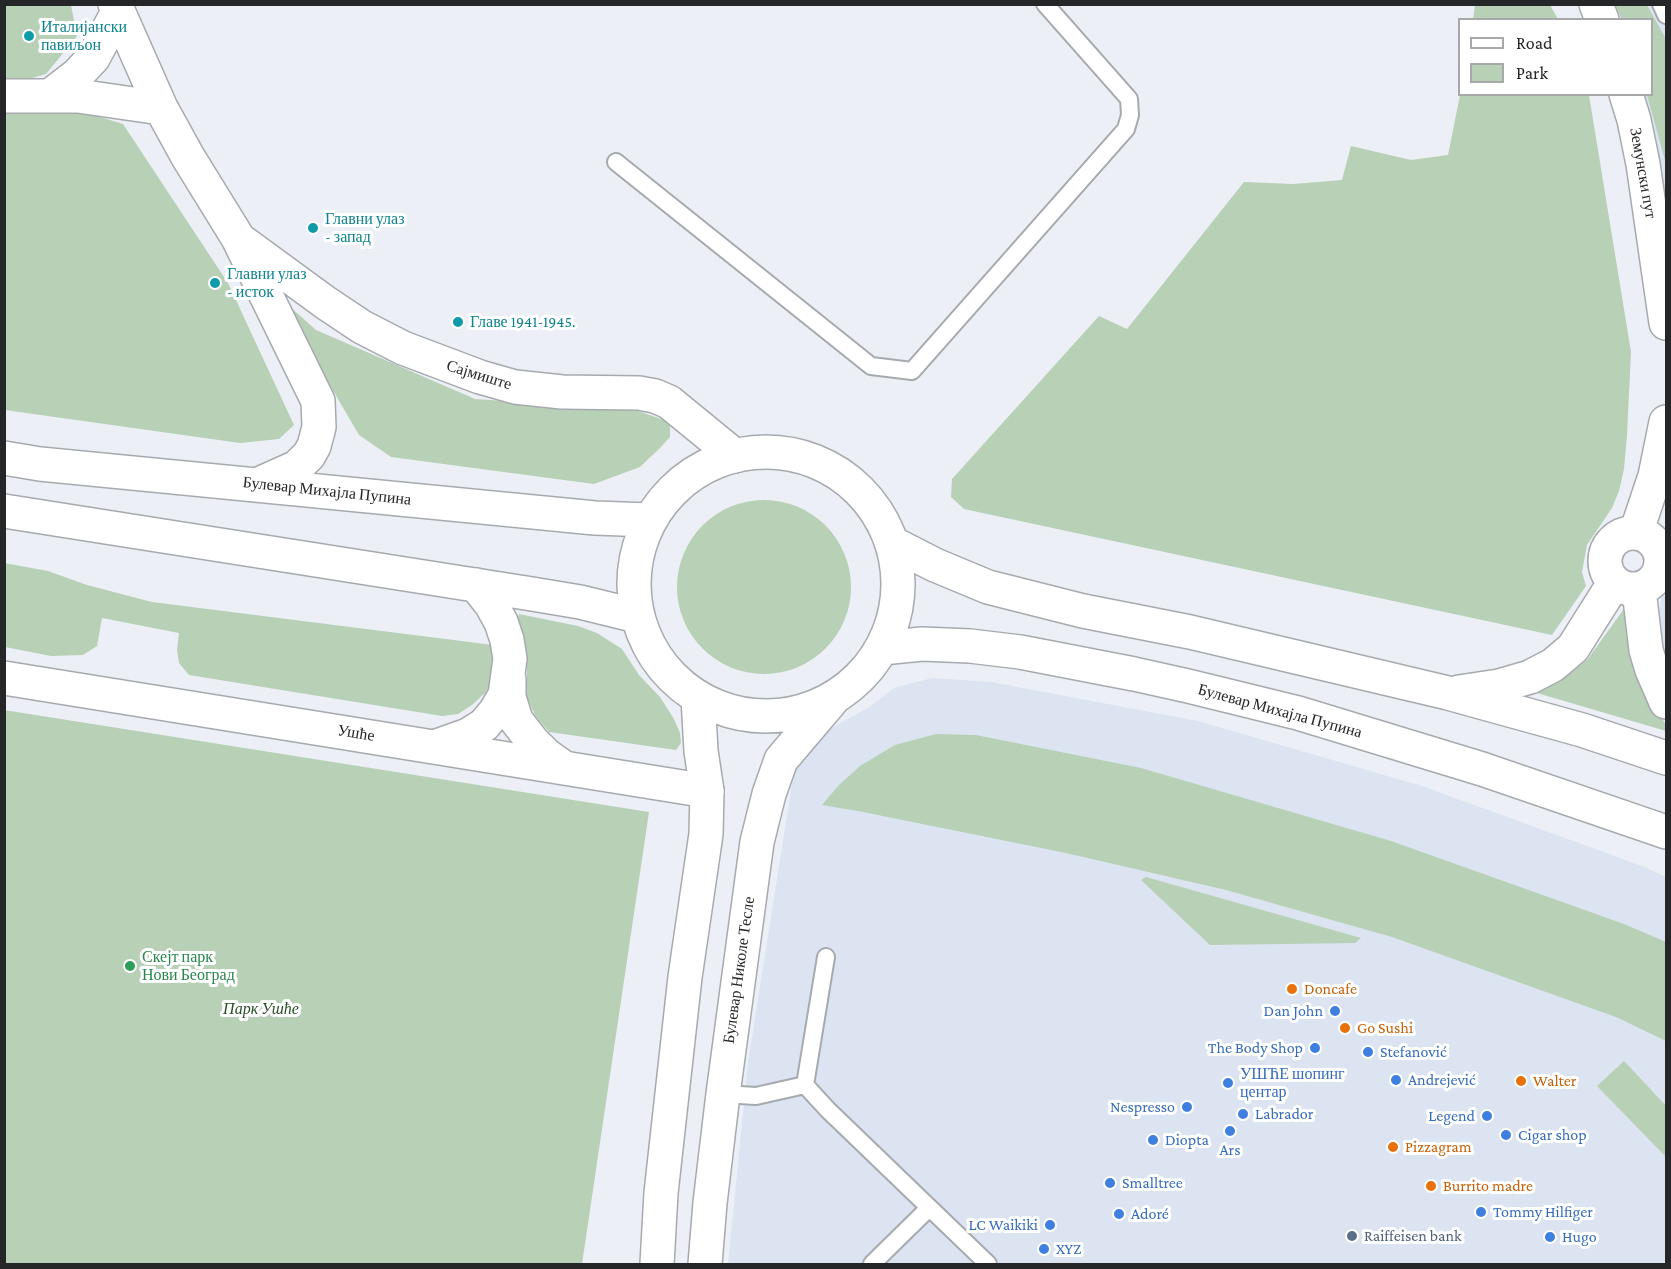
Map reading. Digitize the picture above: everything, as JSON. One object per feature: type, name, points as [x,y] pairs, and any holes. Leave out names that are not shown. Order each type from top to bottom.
[{"type":"main road","name":"Сајмиште","points":[[51,95],[77,75],[93,58],[116,8]]},
{"type":"main road","name":"Сајмиште","points":[[116,8],[162,108],[188,157],[238,238],[318,401],[317,436],[304,462],[297,468],[259,484]]},
{"type":"main road","points":[[4,96],[87,97],[162,108]]},
{"type":"main road","name":"Земунски пут","points":[[1627,96],[1643,164],[1666,323]]},
{"type":"main road","name":"Сајмиште","points":[[238,238],[326,303],[362,327],[403,348],[480,377],[515,387],[550,391],[639,393],[655,396],[669,402],[735,456]]},
{"type":"main road","points":[[1636,533],[1655,477],[1666,422]]},
{"type":"main road","points":[[777,453],[798,456],[836,472],[870,502],[892,543],[897,564],[897,607],[882,648],[869,667],[853,684],[834,698],[813,708],[790,714],[742,715],[698,698],[676,682],[659,663],[646,640],[637,616],[634,596],[635,566],[642,538],[650,520],[666,498],[686,479],[717,461],[735,456],[777,453]]},
{"type":"main road","name":"Булевар Михајла Пупина","points":[[4,458],[40,464],[595,518],[650,520]]},
{"type":"main road","points":[[4,511],[580,602],[637,616]]},
{"type":"main road","points":[[1448,693],[1499,686],[1530,677],[1553,665],[1573,648],[1661,565],[1658,547],[1652,540],[1645,535],[1627,533],[1612,542],[1607,550],[1604,558],[1608,576],[1644,581]]},
{"type":"main road","points":[[892,543],[934,565],[988,587],[1083,611],[1190,632],[1448,693],[1582,730],[1666,758]]},
{"type":"main road","points":[[1644,581],[1646,650],[1666,702]]},
{"type":"main road","points":[[476,585],[501,622],[510,659],[509,697],[516,720],[533,742],[563,767]]},
{"type":"main road","name":"Булевар Михајла Пупина","points":[[882,648],[922,644],[980,647],[1080,663],[1188,686],[1298,713],[1482,769],[1666,832]]},
{"type":"main road","points":[[437,746],[468,735],[484,724],[495,712],[505,695],[509,677]]},
{"type":"main road","name":"Ушће","points":[[4,678],[708,791]]},
{"type":"main road","points":[[657,1264],[661,1193],[685,977],[706,834],[708,791],[698,724],[698,698]]},
{"type":"main road","name":"Булевар Николе Тесле","points":[[705,1264],[723,1094],[758,842],[769,794],[782,760],[834,698]]},
{"type":"lane","points":[[616,162],[871,366],[912,371],[1126,129],[1130,115],[1129,99],[1045,4]]},
{"type":"lane","points":[[1661,4],[1666,15]]},
{"type":"lane","points":[[805,1085],[826,957]]},
{"type":"lane","points":[[723,1094],[756,1096],[805,1085]]},
{"type":"lane","points":[[805,1085],[988,1264]]},
{"type":"lane","points":[[872,1264],[929,1208]]},
{"type":"shaded area","points":[[1609,5],[1666,5],[1666,197],[1648,118],[1640,96],[1653,96],[1653,18],[1615,18]]},
{"type":"shaded area","points":[[1666,570],[1666,672],[1661,665],[1658,618]]},
{"type":"shaded area","points":[[932,678],[991,682],[1198,721],[1422,786],[1642,866],[1666,877],[1666,1264],[728,1264],[748,1063],[794,771],[814,743],[836,725],[868,708],[894,688]]},
{"type":"green space","name":"Италијански павиљон","points":[[5,5],[71,5],[77,36],[46,74],[5,86]]},
{"type":"green space","points":[[1475,5],[1550,5],[1557,18],[1473,18]]},
{"type":"green space","points":[[1615,5],[1647,5],[1666,39],[1666,164],[1647,96],[1653,96],[1653,18],[1622,18]]},
{"type":"green space","points":[[1460,96],[1589,96],[1631,352],[1627,435],[1624,469],[1619,491],[1612,508],[1587,545],[1582,572],[1586,586],[1552,635],[964,509],[951,497],[952,479],[1099,316],[1127,329],[1244,182],[1293,184],[1342,180],[1351,146],[1411,160],[1448,155]]},
{"type":"green space","points":[[4,112],[90,114],[123,124],[228,283],[294,425],[279,439],[240,443],[5,410]]},
{"type":"green space","points":[[278,296],[316,330],[475,399],[635,410],[664,420],[670,426],[670,437],[640,467],[594,484],[391,457],[359,435]]},
{"type":"green space","points":[[764,500],[797,507],[826,525],[844,554],[851,587],[844,620],[826,649],[797,667],[764,674],[731,667],[702,649],[684,620],[677,587],[684,554],[702,525],[731,507]]},
{"type":"green space","points":[[4,563],[48,571],[87,585],[152,602],[493,645],[495,676],[485,693],[472,705],[458,714],[442,716],[189,675],[179,663],[177,650],[179,633],[102,618],[97,646],[83,655],[51,656],[5,647]]},
{"type":"green space","points":[[1629,602],[1666,731],[1537,693],[1561,681],[1587,660]]},
{"type":"green space","points":[[519,614],[578,626],[597,633],[622,649],[639,675],[660,697],[674,719],[680,733],[681,743],[676,750],[549,732],[535,715],[527,698],[527,656],[517,620]]},
{"type":"green space","name":"Парк Ушће","points":[[4,710],[649,812],[582,1264],[5,1264]]},
{"type":"green space","points":[[936,734],[976,735],[1141,768],[1391,841],[1624,924],[1666,942],[1666,1041],[1616,1017],[1392,937],[1226,890],[1066,853],[822,805],[860,766],[895,745]]},
{"type":"green space","points":[[1146,877],[1361,938],[1355,943],[1210,945],[1141,880]]},
{"type":"green space","points":[[1624,1061],[1666,1106],[1666,1157],[1597,1086]]},
{"type":"place","name":"Италијански павиљон","points":[[29,36]]},
{"type":"place","name":"Главни улаз - запад","points":[[313,228]]},
{"type":"place","name":"Главни улаз - исток","points":[[215,283]]},
{"type":"place","name":"Главе 1941-1945.","points":[[458,322]]},
{"type":"place","name":"Скејт парк Нови Београд","points":[[130,966]]},
{"type":"place","name":"Doncafe","points":[[1292,989]]},
{"type":"place","name":"Dan John","points":[[1335,1011]]},
{"type":"place","name":"Go Sushi","points":[[1345,1028]]},
{"type":"place","name":"The Body Shop","points":[[1315,1048]]},
{"type":"place","name":"Stefanović","points":[[1368,1052]]},
{"type":"place","name":"Andrejević","points":[[1396,1080]]},
{"type":"place","name":"Walter","points":[[1521,1081]]},
{"type":"place","name":"УШЋЕ шопинг центар","points":[[1228,1083]]},
{"type":"place","name":"Nespresso","points":[[1187,1107]]},
{"type":"place","name":"Labrador","points":[[1243,1114]]},
{"type":"place","name":"Legend","points":[[1487,1116]]},
{"type":"place","name":"Ars","points":[[1230,1131]]},
{"type":"place","name":"Cigar shop","points":[[1506,1135]]},
{"type":"place","name":"Diopta","points":[[1153,1140]]},
{"type":"place","name":"Pizzagram","points":[[1393,1147]]},
{"type":"place","name":"Smalltree","points":[[1110,1183]]},
{"type":"place","name":"Burrito madre","points":[[1431,1186]]},
{"type":"place","name":"Tommy Hilfiger","points":[[1481,1212]]},
{"type":"place","name":"Adoré","points":[[1119,1214]]},
{"type":"place","name":"LC Waikiki","points":[[1050,1225]]},
{"type":"place","name":"Raiffeisen bank","points":[[1352,1236]]},
{"type":"place","name":"Hugo","points":[[1550,1237]]},
{"type":"place","name":"XYZ","points":[[1044,1249]]}]
